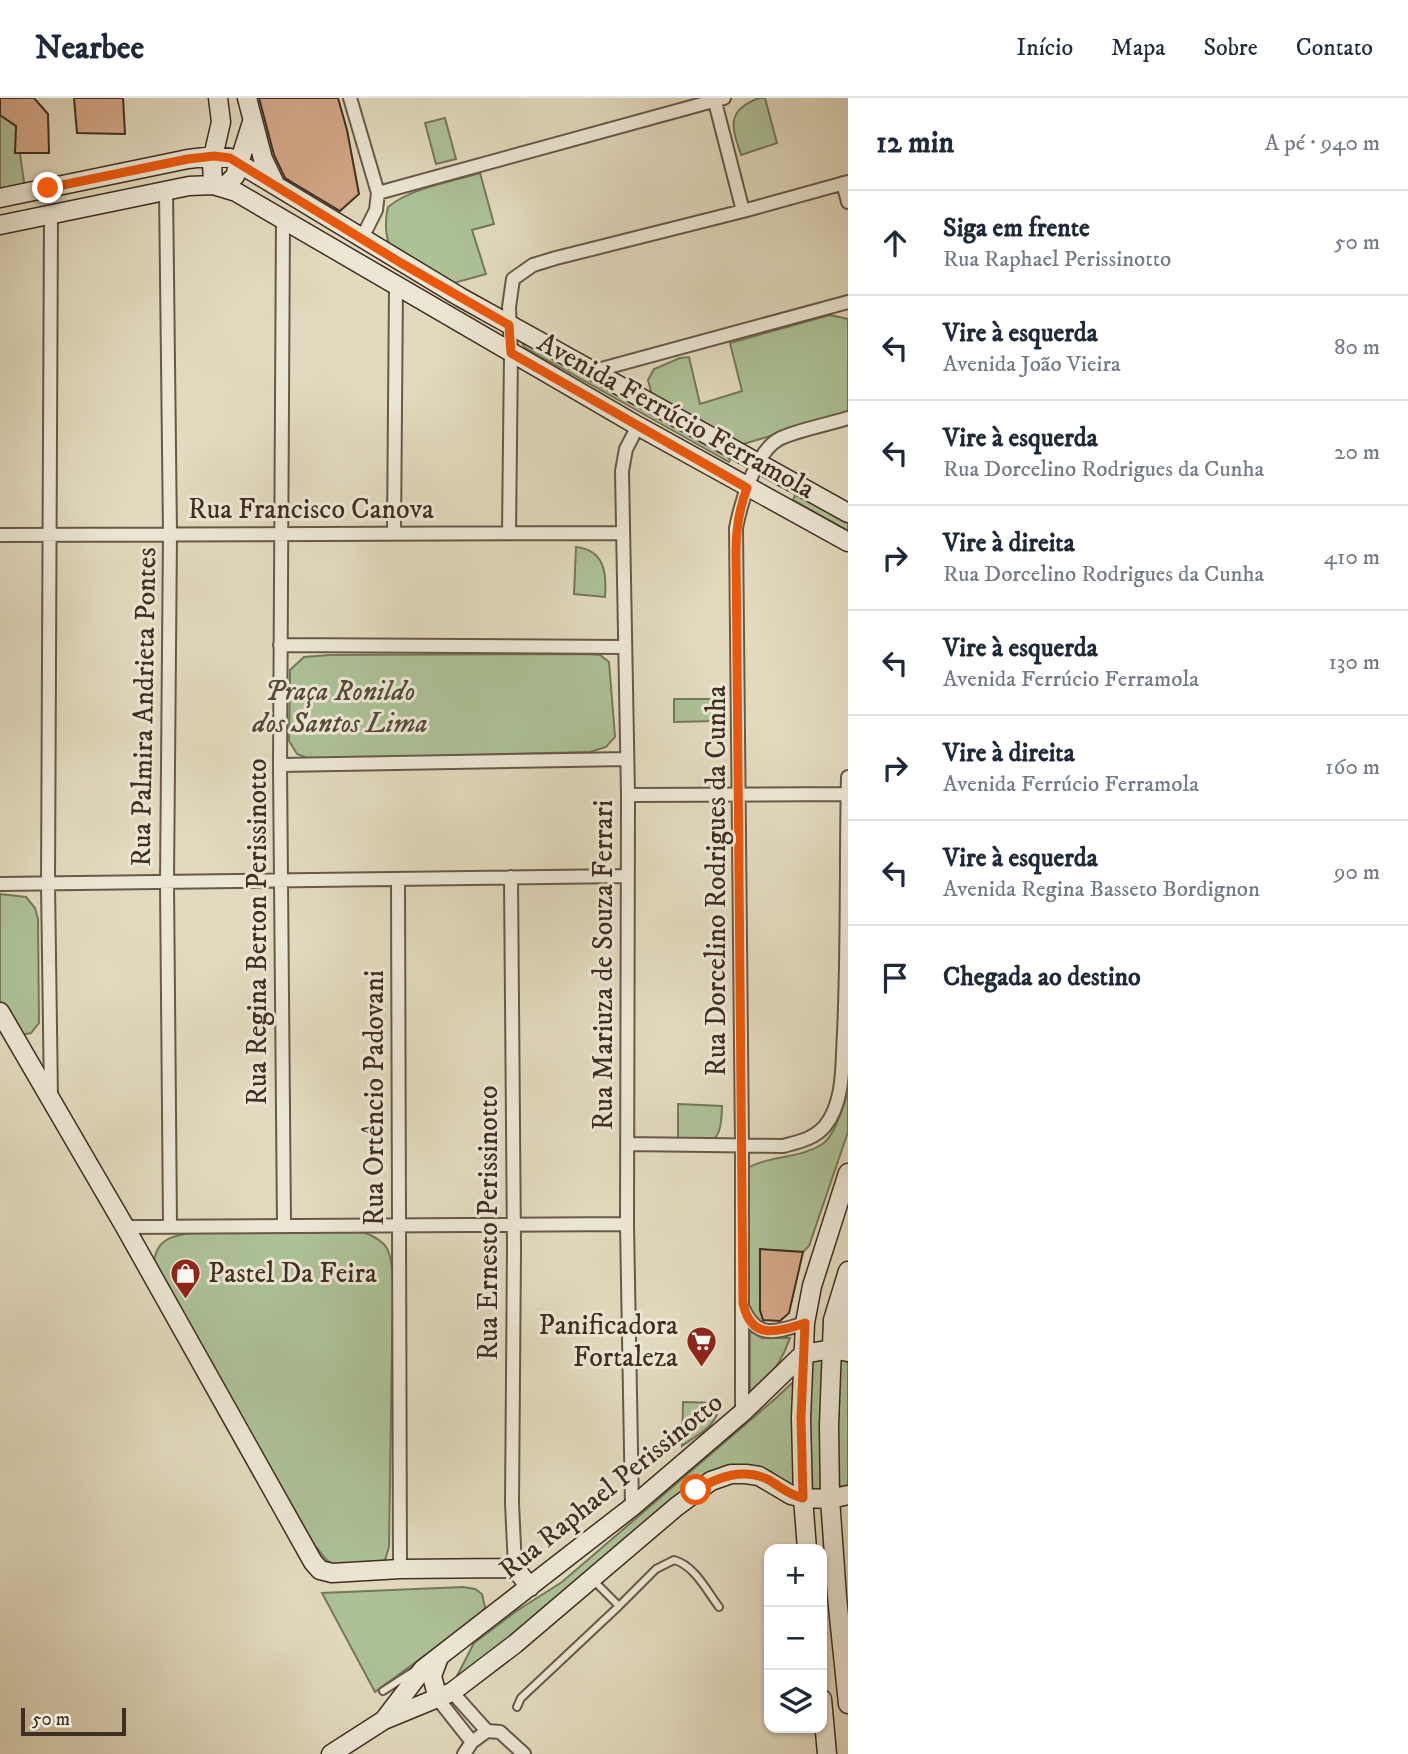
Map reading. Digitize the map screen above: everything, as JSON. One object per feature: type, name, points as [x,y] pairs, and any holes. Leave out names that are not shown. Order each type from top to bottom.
[{"type":"street","points":[[218,98],[221,122],[214,156],[218,186]]},
{"type":"street","points":[[247,98],[267,171],[277,187]]},
{"type":"street","points":[[351,98],[378,193],[376,209],[362,238]]},
{"type":"street","points":[[378,193],[718,99],[743,211]]},
{"type":"street","points":[[0,225],[166,189],[218,186],[235,176],[252,120]]},
{"type":"street","points":[[0,198],[158,164],[214,156],[240,162]]},
{"type":"street","name":"Avenida Ferrúcio Ferramola","points":[[240,162],[277,187],[509,325],[848,513]]},
{"type":"street","points":[[509,533],[509,291],[513,279],[533,265],[846,183],[848,202]]},
{"type":"street","name":"Avenida Ferrúcio Ferramola","points":[[218,186],[262,206],[638,426],[848,542]]},
{"type":"street","name":"Rua Palmira Andrieta Pontes","points":[[166,189],[170,534],[167,882],[170,1226]]},
{"type":"street","points":[[51,214],[48,884],[51,1099]]},
{"type":"street","name":"Rua Regina Berton Perissinotto","points":[[283,219],[279,765],[284,1225]]},
{"type":"street","points":[[394,533],[396,286]]},
{"type":"street","points":[[594,370],[848,302]]},
{"type":"street","name":"Rua Dorcelino Rodrigues da Cunha","points":[[742,1413],[736,540],[741,503],[767,449],[779,439],[848,418]]},
{"type":"street","name":"Rua Mariuza de Souza Ferrari","points":[[632,1507],[627,1224],[628,795],[622,471],[626,449],[638,426]]},
{"type":"street","name":"Rua Francisco Canova","points":[[0,535],[622,533]]},
{"type":"street","points":[[280,645],[624,646]]},
{"type":"street","points":[[279,765],[627,759]]},
{"type":"street","points":[[628,1144],[783,1146],[806,1140],[826,1125],[841,1085],[847,981],[848,777]]},
{"type":"street","points":[[628,795],[848,794]]},
{"type":"street","points":[[0,884],[627,876]]},
{"type":"street","name":"Rua Ernesto Perissinotto","points":[[511,877],[514,1223],[512,1503],[515,1568]]},
{"type":"street","name":"Rua Ortêncio Padovani","points":[[398,879],[400,1569]]},
{"type":"street","points":[[0,1012],[320,1570],[341,1573],[400,1569],[515,1568],[530,1587]]},
{"type":"street","points":[[807,1544],[801,1418],[805,1323],[813,1286],[848,1173]]},
{"type":"street","points":[[125,1227],[627,1224]]},
{"type":"street","points":[[848,1271],[833,1320],[840,1351],[829,1425],[839,1497],[837,1597],[848,1704]]},
{"type":"street","points":[[839,1301],[848,1335]]},
{"type":"street","points":[[743,1303],[751,1323],[768,1332],[805,1323]]},
{"type":"street","points":[[803,1354],[840,1351]]},
{"type":"street","name":"Rua Raphael Perissinotto","points":[[384,1720],[423,1669],[632,1507],[742,1413],[803,1354]]},
{"type":"street","name":"Rua Raphael Perissinotto","points":[[331,1754],[384,1720],[445,1695],[515,1644],[676,1507],[711,1481],[731,1474],[759,1476],[791,1495],[803,1498],[839,1497]]},
{"type":"street","points":[[439,1657],[432,1676],[472,1742]]},
{"type":"street","points":[[445,1695],[487,1731],[500,1732],[524,1754]]},
{"type":"street","points":[[464,1754],[472,1742],[487,1731]]},
{"type":"street","points":[[825,1733],[827,1754]]},
{"type":"lane","points":[[517,1707],[521,1698],[656,1569],[674,1560],[681,1562],[695,1575],[719,1607]]},
{"type":"lane","points":[[593,1579],[619,1606]]},
{"type":"lane","name":"Rua Raphael Perissinotto","points":[[383,1691],[413,1671],[423,1669]]},
{"type":"green space","points":[[765,98],[777,143],[741,155],[734,128],[736,114],[748,103]]},
{"type":"green space","points":[[0,115],[16,126],[25,189],[0,194]]},
{"type":"green space","points":[[445,118],[456,159],[436,164],[425,123]]},
{"type":"green space","points":[[480,173],[494,224],[472,230],[486,274],[447,285],[398,259],[390,248],[387,234],[388,207],[420,190]]},
{"type":"green space","points":[[830,315],[848,319],[848,413],[740,445],[654,403],[648,380],[654,369],[689,357],[700,404],[742,391],[730,343]]},
{"type":"green space","points":[[525,339],[734,454],[729,462],[524,347],[522,342]]},
{"type":"green space","points":[[797,491],[848,521],[848,531],[793,500]]},
{"type":"green space","points":[[576,547],[593,553],[602,564],[605,597],[574,594]]},
{"type":"green space","name":"Praça Ronildo dos Santos Lima","points":[[600,655],[609,662],[615,737],[606,747],[590,752],[310,759],[297,754],[289,741],[290,670],[304,657]]},
{"type":"green space","points":[[674,699],[716,699],[717,721],[674,722]]},
{"type":"green space","points":[[0,894],[26,897],[35,908],[38,919],[39,1023],[31,1033],[21,1035],[0,1012]]},
{"type":"green space","points":[[848,1092],[848,1132],[809,1246],[803,1252],[760,1249],[760,1310],[765,1325],[748,1321],[744,1170],[821,1145],[834,1128]]},
{"type":"green space","points":[[678,1104],[722,1106],[717,1135],[707,1142],[678,1144]]},
{"type":"green space","points":[[363,1232],[379,1240],[387,1248],[393,1277],[389,1547],[385,1560],[366,1567],[351,1568],[331,1563],[315,1546],[154,1264],[161,1244],[172,1237],[185,1234]]},
{"type":"green space","points":[[750,1331],[762,1338],[790,1338],[774,1369],[764,1383],[750,1395]]},
{"type":"green space","points":[[828,1356],[825,1489],[817,1494],[812,1492],[809,1445],[811,1360]]},
{"type":"green space","points":[[841,1359],[848,1363],[848,1485],[835,1488],[838,1381]]},
{"type":"green space","points":[[792,1383],[796,1385],[796,1485],[792,1488],[770,1471],[743,1466],[476,1665],[457,1676],[474,1643],[562,1582]]},
{"type":"green space","points":[[683,1402],[719,1403],[712,1423],[682,1446]]},
{"type":"green space","points":[[463,1587],[475,1589],[482,1594],[485,1607],[480,1615],[375,1692],[322,1593]]},
{"type":"building","points":[[0,98],[34,98],[48,114],[49,153],[15,153],[16,126],[0,115]]},
{"type":"building","points":[[74,98],[123,98],[125,134],[77,133]]},
{"type":"building","points":[[259,98],[338,98],[359,194],[340,211],[285,178],[274,155]]},
{"type":"building","points":[[760,1249],[803,1252],[789,1313],[780,1321],[763,1320],[760,1310]]},
{"type":"place","name":"Pastel Da Feira","points":[[185,1300]]},
{"type":"place","name":"Panificadora Fortaleza","points":[[701,1368]]},
{"type":"route","points":[[48,188],[188,159],[214,156],[240,162],[401,263],[509,325],[511,353],[747,488],[736,528],[743,1303],[751,1323],[768,1332],[805,1323],[801,1418],[803,1498],[791,1495],[759,1476],[746,1474],[731,1474],[696,1490]]}]
